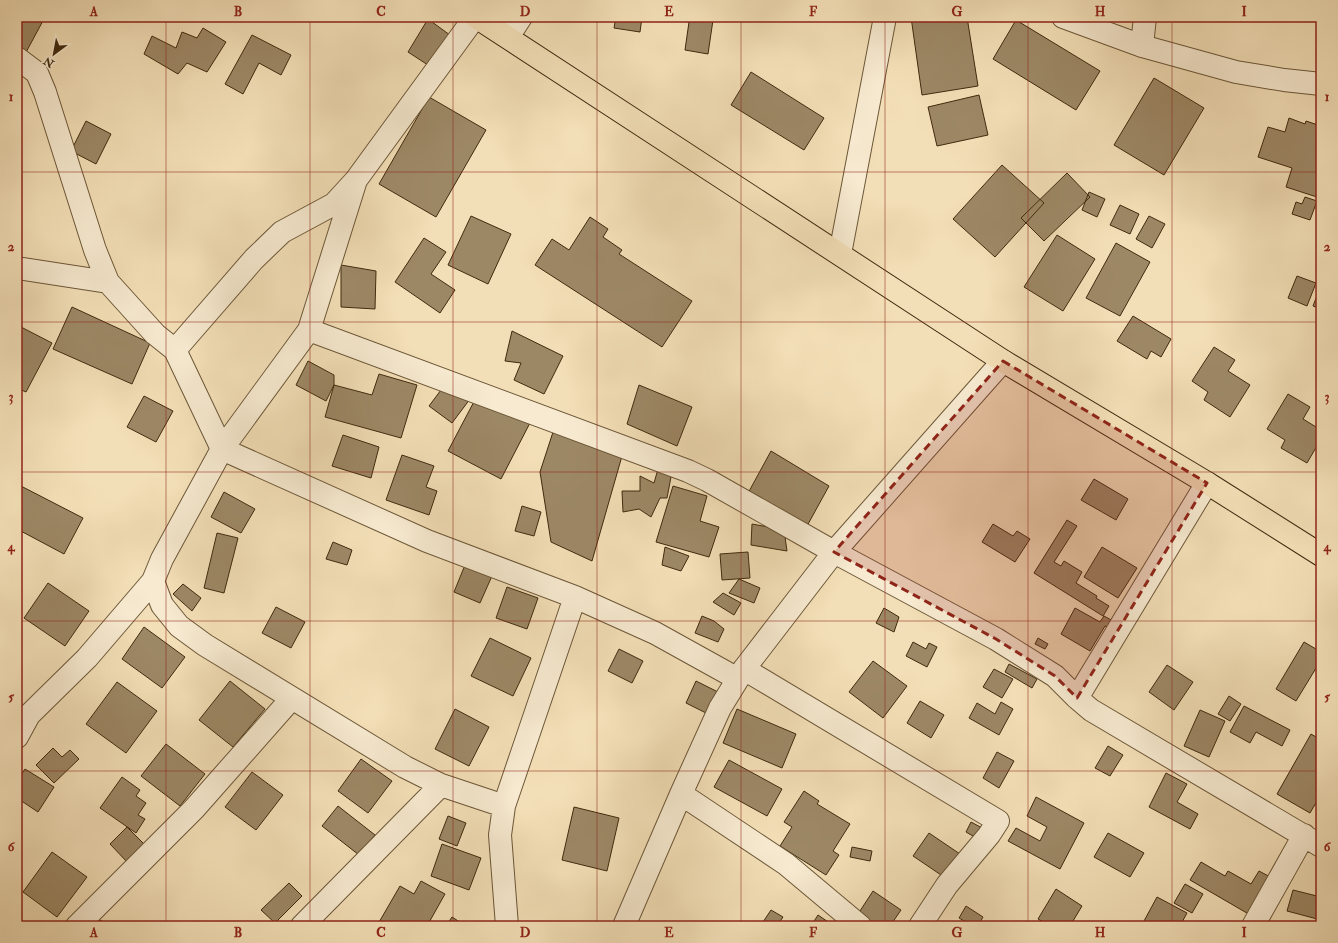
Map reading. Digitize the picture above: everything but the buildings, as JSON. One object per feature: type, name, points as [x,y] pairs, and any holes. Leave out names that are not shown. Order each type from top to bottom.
[{"type":"highway","points":[[475,17],[508,37],[1003,361],[1207,483],[1321,555]]},
{"type":"street","points":[[175,350],[254,259],[282,232],[334,204],[356,180],[475,17]]},
{"type":"street","points":[[508,37],[521,17]]},
{"type":"street","points":[[840,254],[885,17]]},
{"type":"street","points":[[1063,17],[1142,46],[1236,72],[1284,80],[1321,84]]},
{"type":"street","points":[[1142,46],[1145,17]]},
{"type":"street","points":[[17,58],[36,73],[45,92],[95,250],[108,282],[155,334],[175,350],[222,449],[427,541],[575,596],[741,674],[998,821],[989,835],[948,885],[920,926]]},
{"type":"street","points":[[17,737],[23,712],[87,658],[153,581],[162,559],[222,449],[309,330],[356,180]]},
{"type":"street","points":[[17,268],[108,282]]},
{"type":"street","points":[[309,330],[688,471],[996,639],[1055,676],[1091,710],[1313,840],[1253,926]]},
{"type":"street","points":[[624,926],[720,708],[741,674],[834,552],[1003,361]]},
{"type":"street","points":[[1077,698],[1207,483]]},
{"type":"street","points":[[153,581],[162,605],[179,626],[205,645],[405,767],[441,785],[504,806]]},
{"type":"street","points":[[507,926],[500,835],[504,806],[575,596]]},
{"type":"street","points":[[77,926],[194,809],[292,698]]},
{"type":"street","points":[[302,926],[441,785]]},
{"type":"street","points":[[681,794],[786,864],[860,926]]},
{"type":"highlighted area","points":[[1003,361],[1207,483],[1077,698],[1055,676],[996,639],[834,552]]}]
